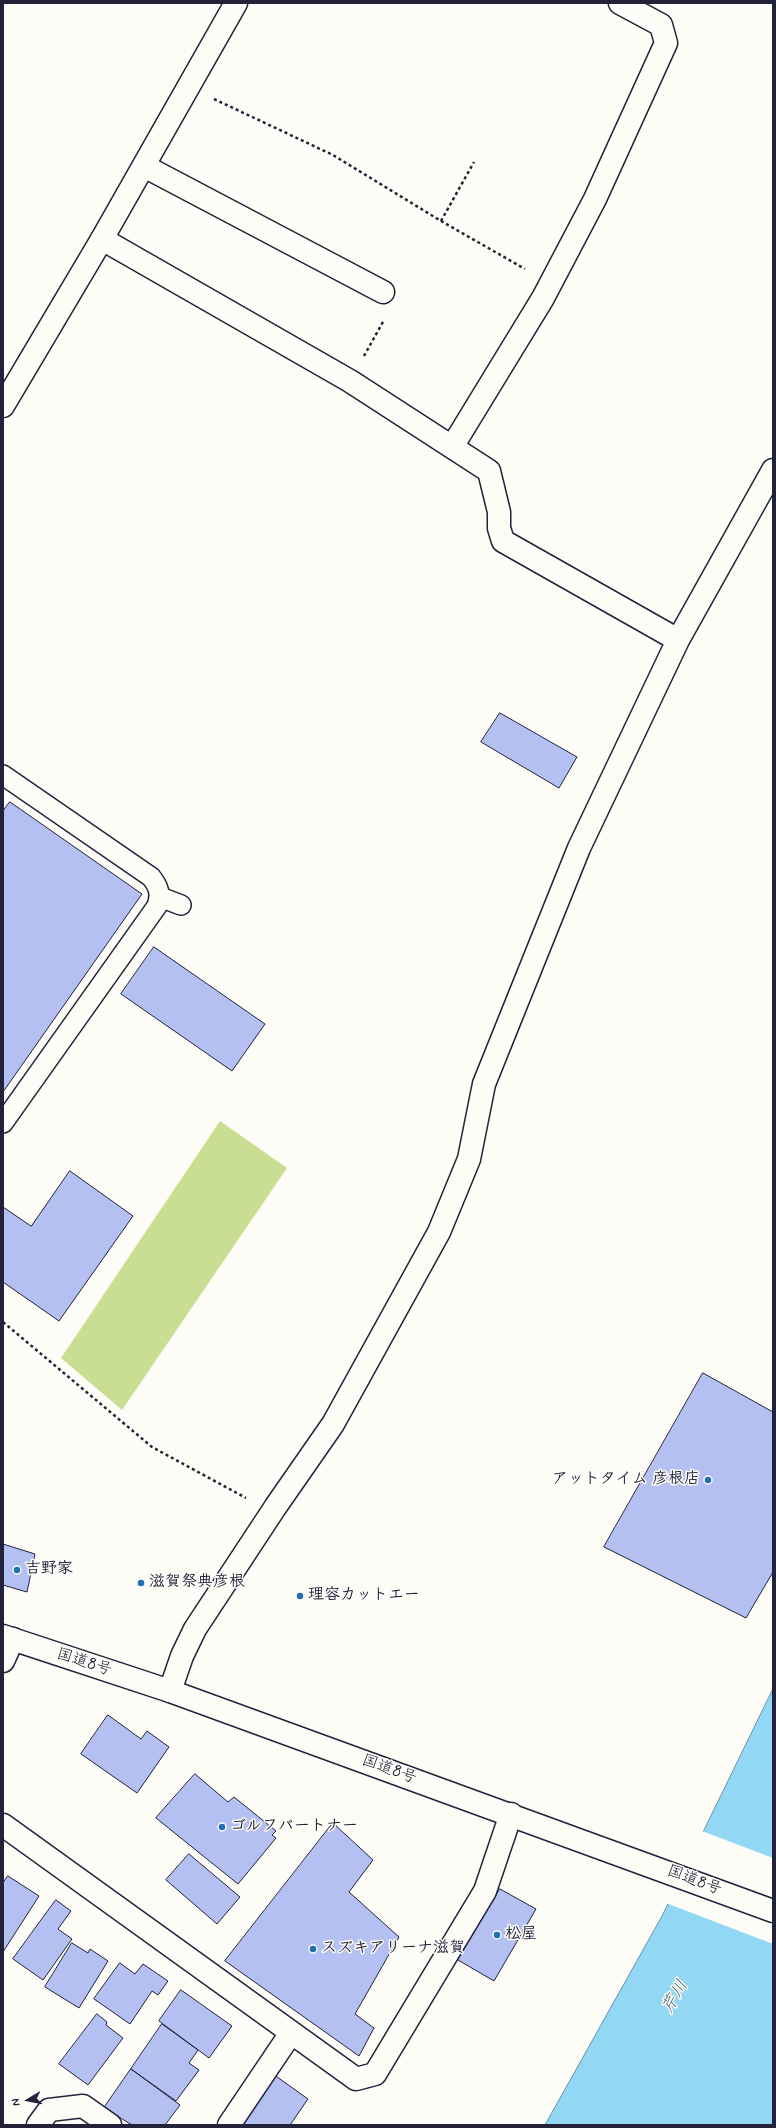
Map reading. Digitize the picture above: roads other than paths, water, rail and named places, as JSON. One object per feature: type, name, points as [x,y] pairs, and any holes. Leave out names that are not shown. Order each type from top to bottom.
[{"type":"main road","points":[[3,406],[102,239],[236,3]]},
{"type":"main road","points":[[452,447],[543,298],[595,199],[666,43],[661,25],[620,3]]},
{"type":"main road","points":[[144,166],[383,292]]},
{"type":"main road","points":[[102,239],[350,381],[489,471],[499,512],[499,528],[503,541],[678,640]]},
{"type":"main road","points":[[170,1691],[182,1656],[195,1629],[276,1506],[333,1424],[439,1232],[469,1159],[484,1084],[586,816],[678,640],[773,470]]},
{"type":"main road","points":[[3,1661],[8,1638]]},
{"type":"main road","name":"国道8号","points":[[8,1638],[170,1691],[511,1814],[773,1911]]},
{"type":"main road","points":[[3,1825],[356,2079],[375,2074],[485,1891],[511,1814]]},
{"type":"main road","points":[[229,2125],[291,2033]]},
{"type":"main road","points":[[38,2125],[49,2110],[83,2106],[110,2125]]},
{"type":"lane","points":[[3,1122],[157,906],[160,897],[158,886],[151,878],[4,779]]},
{"type":"lane","points":[[160,897],[182,905]]},
{"type":"water","name":"芹川","points":[[773,1689],[773,2125],[545,2125],[662,1916]]},
{"type":"place","name":"アットタイム 彦根店","points":[[708,1480]]},
{"type":"place","name":"吉野家","points":[[17,1570]]},
{"type":"place","name":"滋賀祭典彦根","points":[[141,1583]]},
{"type":"place","name":"理容カットエー","points":[[300,1596]]},
{"type":"place","name":"ゴルフパートナー","points":[[222,1827]]},
{"type":"place","name":"松屋","points":[[497,1935]]},
{"type":"place","name":"スズキアリーナ滋賀","points":[[313,1949]]}]
